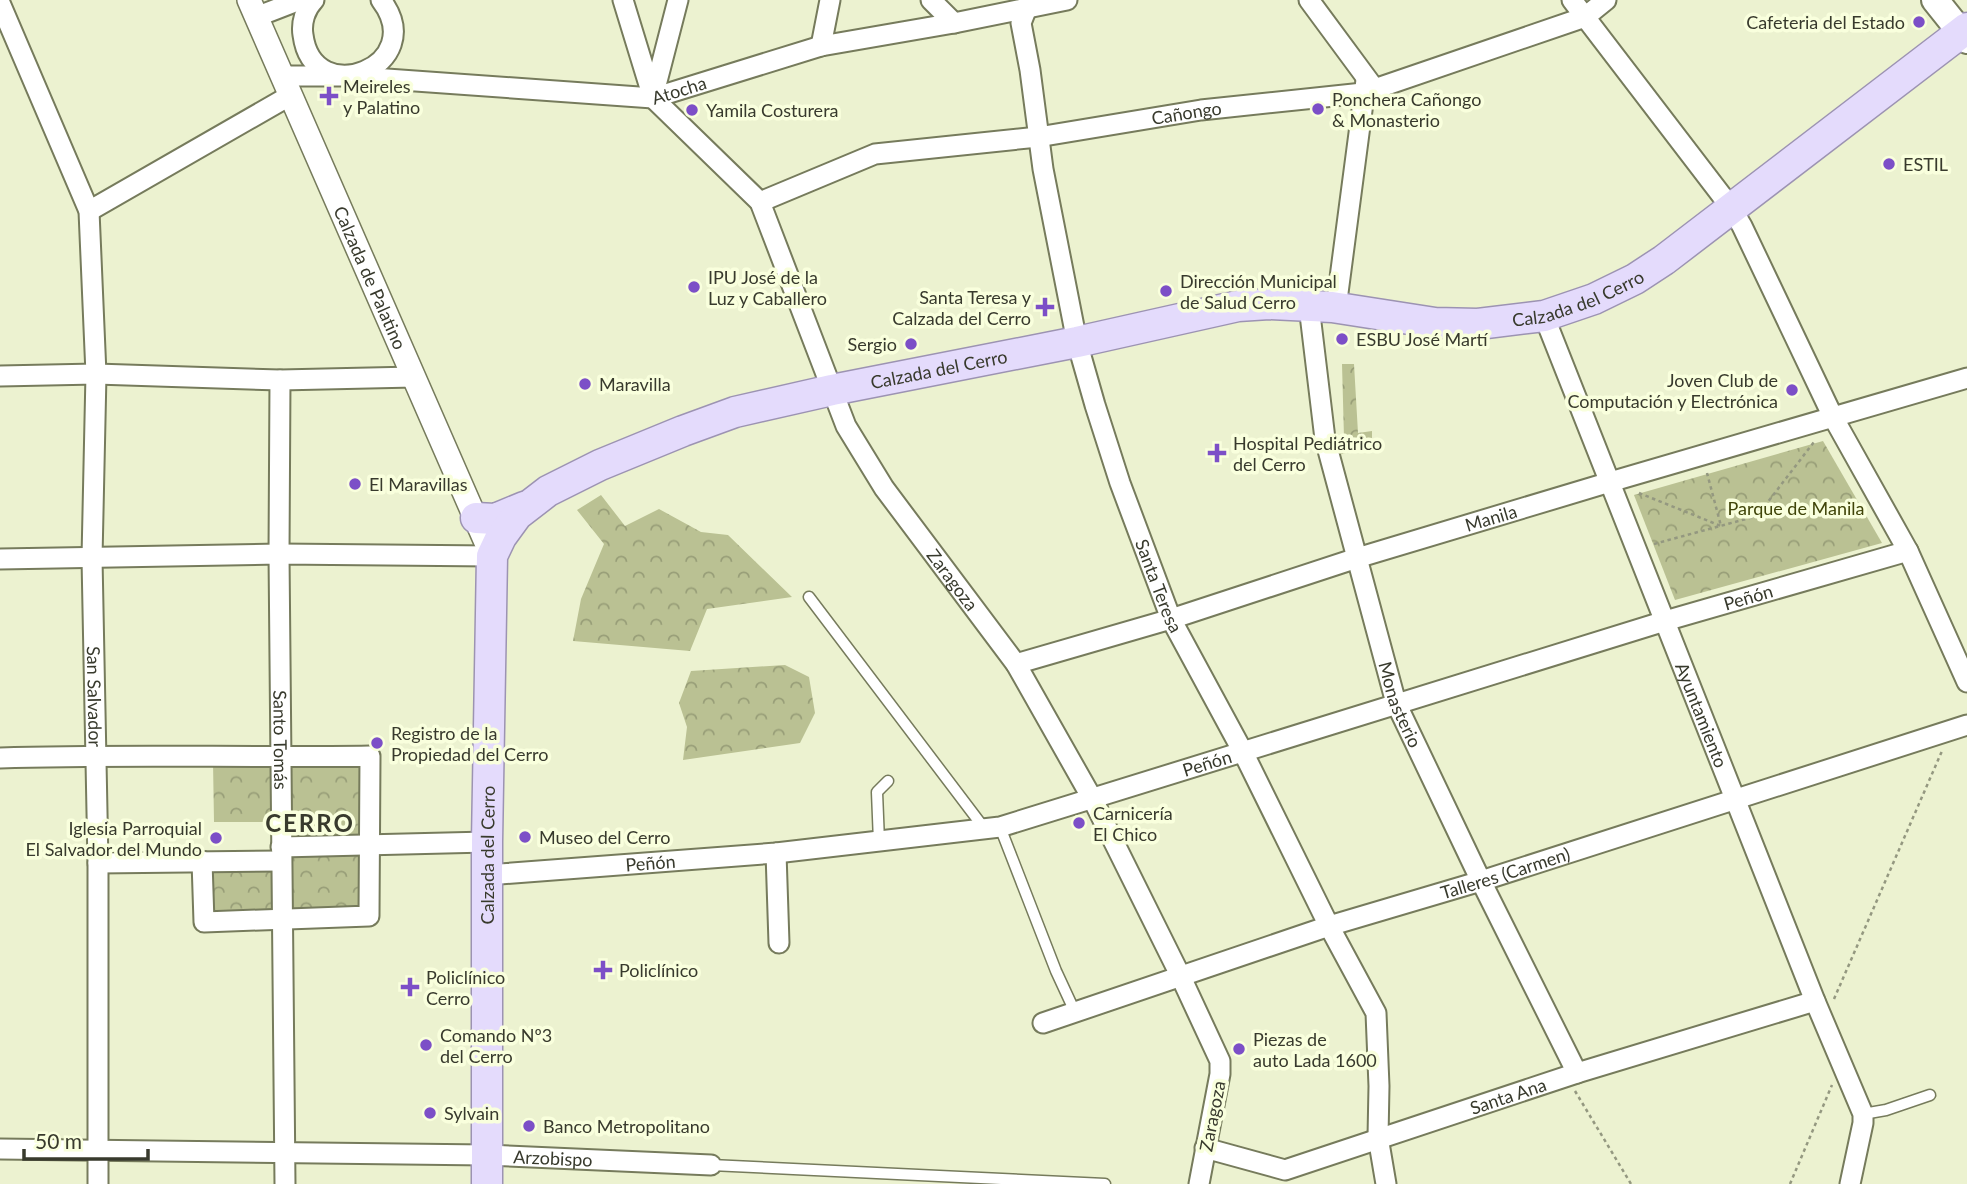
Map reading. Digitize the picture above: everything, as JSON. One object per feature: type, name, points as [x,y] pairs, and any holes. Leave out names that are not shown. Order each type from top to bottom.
[{"type":"main road","points":[[1936,0],[1965,34]]},
{"type":"main road","name":"Calzada del Cerro","points":[[487,1170],[487,842],[492,556],[510,524],[531,503],[568,480],[600,465],[735,412],[1238,306],[1269,303],[1323,307],[1435,323],[1478,324],[1544,316],[1594,299],[1635,279],[1965,34]]},
{"type":"main road","points":[[476,518],[495,519],[531,503]]},
{"type":"street","points":[[253,8],[300,0]]},
{"type":"street","points":[[314,0],[304,16],[304,43],[319,66],[331,73],[345,76],[370,70],[387,52],[393,27],[390,13],[382,0]]},
{"type":"street","points":[[385,78],[402,0]]},
{"type":"street","name":"Zaragoza","points":[[623,0],[653,97],[760,202],[846,426],[884,488],[1016,664],[1093,800],[1180,975],[1220,1061],[1220,1074],[1199,1184]]},
{"type":"street","points":[[653,97],[678,0]]},
{"type":"street","points":[[821,46],[830,0]]},
{"type":"street","points":[[931,0],[954,23]]},
{"type":"street","name":"Atocha","points":[[286,85],[345,76],[653,97],[821,46],[954,23],[1028,5],[1067,0]]},
{"type":"street","points":[[1309,0],[1368,86]]},
{"type":"street","points":[[1572,0],[1732,209],[1832,417],[1908,551],[1967,682]]},
{"type":"street","name":"Cañongo","points":[[760,202],[875,154],[1038,137],[1368,86],[1585,17],[1606,0]]},
{"type":"street","points":[[0,3],[89,211],[286,85]]},
{"type":"street","name":"Santa Teresa","points":[[1028,5],[1021,23],[1038,137],[1077,342],[1095,405],[1120,483],[1171,619],[1243,752],[1329,926],[1376,1013],[1378,1138],[1386,1184]]},
{"type":"street","name":"Calzada de Palatino","points":[[253,8],[492,556]]},
{"type":"street","name":"Monasterio","points":[[1368,86],[1323,307],[1325,439],[1396,703],[1572,1075]]},
{"type":"street","name":"San Salvador","points":[[89,211],[96,374],[92,558],[99,863],[98,1184]]},
{"type":"street","name":"Ayuntamiento","points":[[1544,316],[1815,1002],[1863,1114]]},
{"type":"street","points":[[0,376],[96,374],[280,380],[414,377]]},
{"type":"street","name":"Manila","points":[[1016,664],[1171,619],[1357,558],[1967,378]]},
{"type":"street","name":"Santo Tomás","points":[[280,380],[285,1184]]},
{"type":"street","name":"Peñón","points":[[487,875],[776,853],[992,828],[1093,800],[1665,621],[1908,551]]},
{"type":"street","points":[[0,559],[279,554],[492,556]]},
{"type":"street","name":"Talleres (Carmen)","points":[[1043,1023],[1329,926],[1735,801],[1960,727]]},
{"type":"street","points":[[0,758],[97,755],[281,758],[370,756],[369,916],[204,922],[202,861]]},
{"type":"street","points":[[99,863],[202,861],[371,845],[487,842]]},
{"type":"street","points":[[776,853],[779,943]]},
{"type":"street","name":"Santa Ana","points":[[1205,1148],[1285,1170],[1572,1075],[1815,1002]]},
{"type":"street","points":[[1850,1184],[1863,1114]]},
{"type":"street","name":"Arzobispo","points":[[0,1149],[286,1153],[487,1170],[710,1165]]},
{"type":"lane","points":[[809,597],[992,828],[1075,1012]]},
{"type":"lane","points":[[879,842],[877,792],[888,781]]},
{"type":"lane","points":[[1863,1114],[1886,1110],[1930,1095]]},
{"type":"lane","name":"Arzobispo","points":[[710,1165],[1105,1184]]},
{"type":"path","points":[[1636,548],[1757,516],[1832,417]]},
{"type":"path","points":[[1702,455],[1721,526]]},
{"type":"path","points":[[1610,482],[1721,526]]},
{"type":"path","points":[[1824,1021],[1960,727]]},
{"type":"path","points":[[1790,1184],[1842,1063]]},
{"type":"path","points":[[1572,1075],[1631,1184]]},
{"type":"green space","points":[[1342,364],[1354,364],[1358,433],[1372,431],[1372,446],[1335,456],[1331,440],[1344,438]]},
{"type":"green space","name":"Parque de Manila","points":[[1823,441],[1882,543],[1675,600],[1634,495]]},
{"type":"green space","points":[[601,495],[625,526],[659,509],[701,532],[728,535],[792,597],[707,609],[690,651],[573,641],[581,599],[604,544],[577,510]]},
{"type":"green space","points":[[785,665],[809,677],[815,713],[800,743],[683,760],[687,727],[679,703],[691,671]]},
{"type":"green space","points":[[367,760],[365,912],[208,917],[207,867],[277,866],[277,822],[214,822],[213,762]]},
{"type":"place","name":"Cafeteria del Estado","points":[[1919,22]]},
{"type":"place","name":"Meireles y Palatino","points":[[329,96]]},
{"type":"place","name":"Ponchera Cañongo & Monasterio","points":[[1318,109]]},
{"type":"place","name":"Yamila Costurera","points":[[692,110]]},
{"type":"place","name":"ESTIL","points":[[1889,164]]},
{"type":"place","name":"IPU José de la Luz y Caballero","points":[[694,287]]},
{"type":"place","name":"Dirección Municipal de Salud Cerro","points":[[1166,291]]},
{"type":"place","name":"Santa Teresa y Calzada del Cerro","points":[[1045,307]]},
{"type":"place","name":"ESBU José Martí","points":[[1342,339]]},
{"type":"place","name":"Sergio","points":[[911,344]]},
{"type":"place","name":"Maravilla","points":[[585,384]]},
{"type":"place","name":"Joven Club de Computación y Electrónica","points":[[1792,390]]},
{"type":"place","name":"Hospital Pediátrico del Cerro","points":[[1217,453]]},
{"type":"place","name":"El Maravillas","points":[[355,484]]},
{"type":"place","name":"Registro de la Propiedad del Cerro","points":[[377,743]]},
{"type":"place","name":"Carnicería El Chico","points":[[1079,823]]},
{"type":"place","name":"Museo del Cerro","points":[[525,837]]},
{"type":"place","name":"Iglesia Parroquial El Salvador del Mundo","points":[[216,838]]},
{"type":"place","name":"Policlínico","points":[[603,970]]},
{"type":"place","name":"Policlínico Cerro","points":[[410,987]]},
{"type":"place","name":"Comando Nº3 del Cerro","points":[[426,1045]]},
{"type":"place","name":"Piezas de auto Lada 1600","points":[[1239,1049]]},
{"type":"place","name":"Sylvain","points":[[430,1113]]},
{"type":"place","name":"Banco Metropolitano","points":[[529,1126]]},
{"type":"district","name":"CERRO","points":[[310,822]]}]
